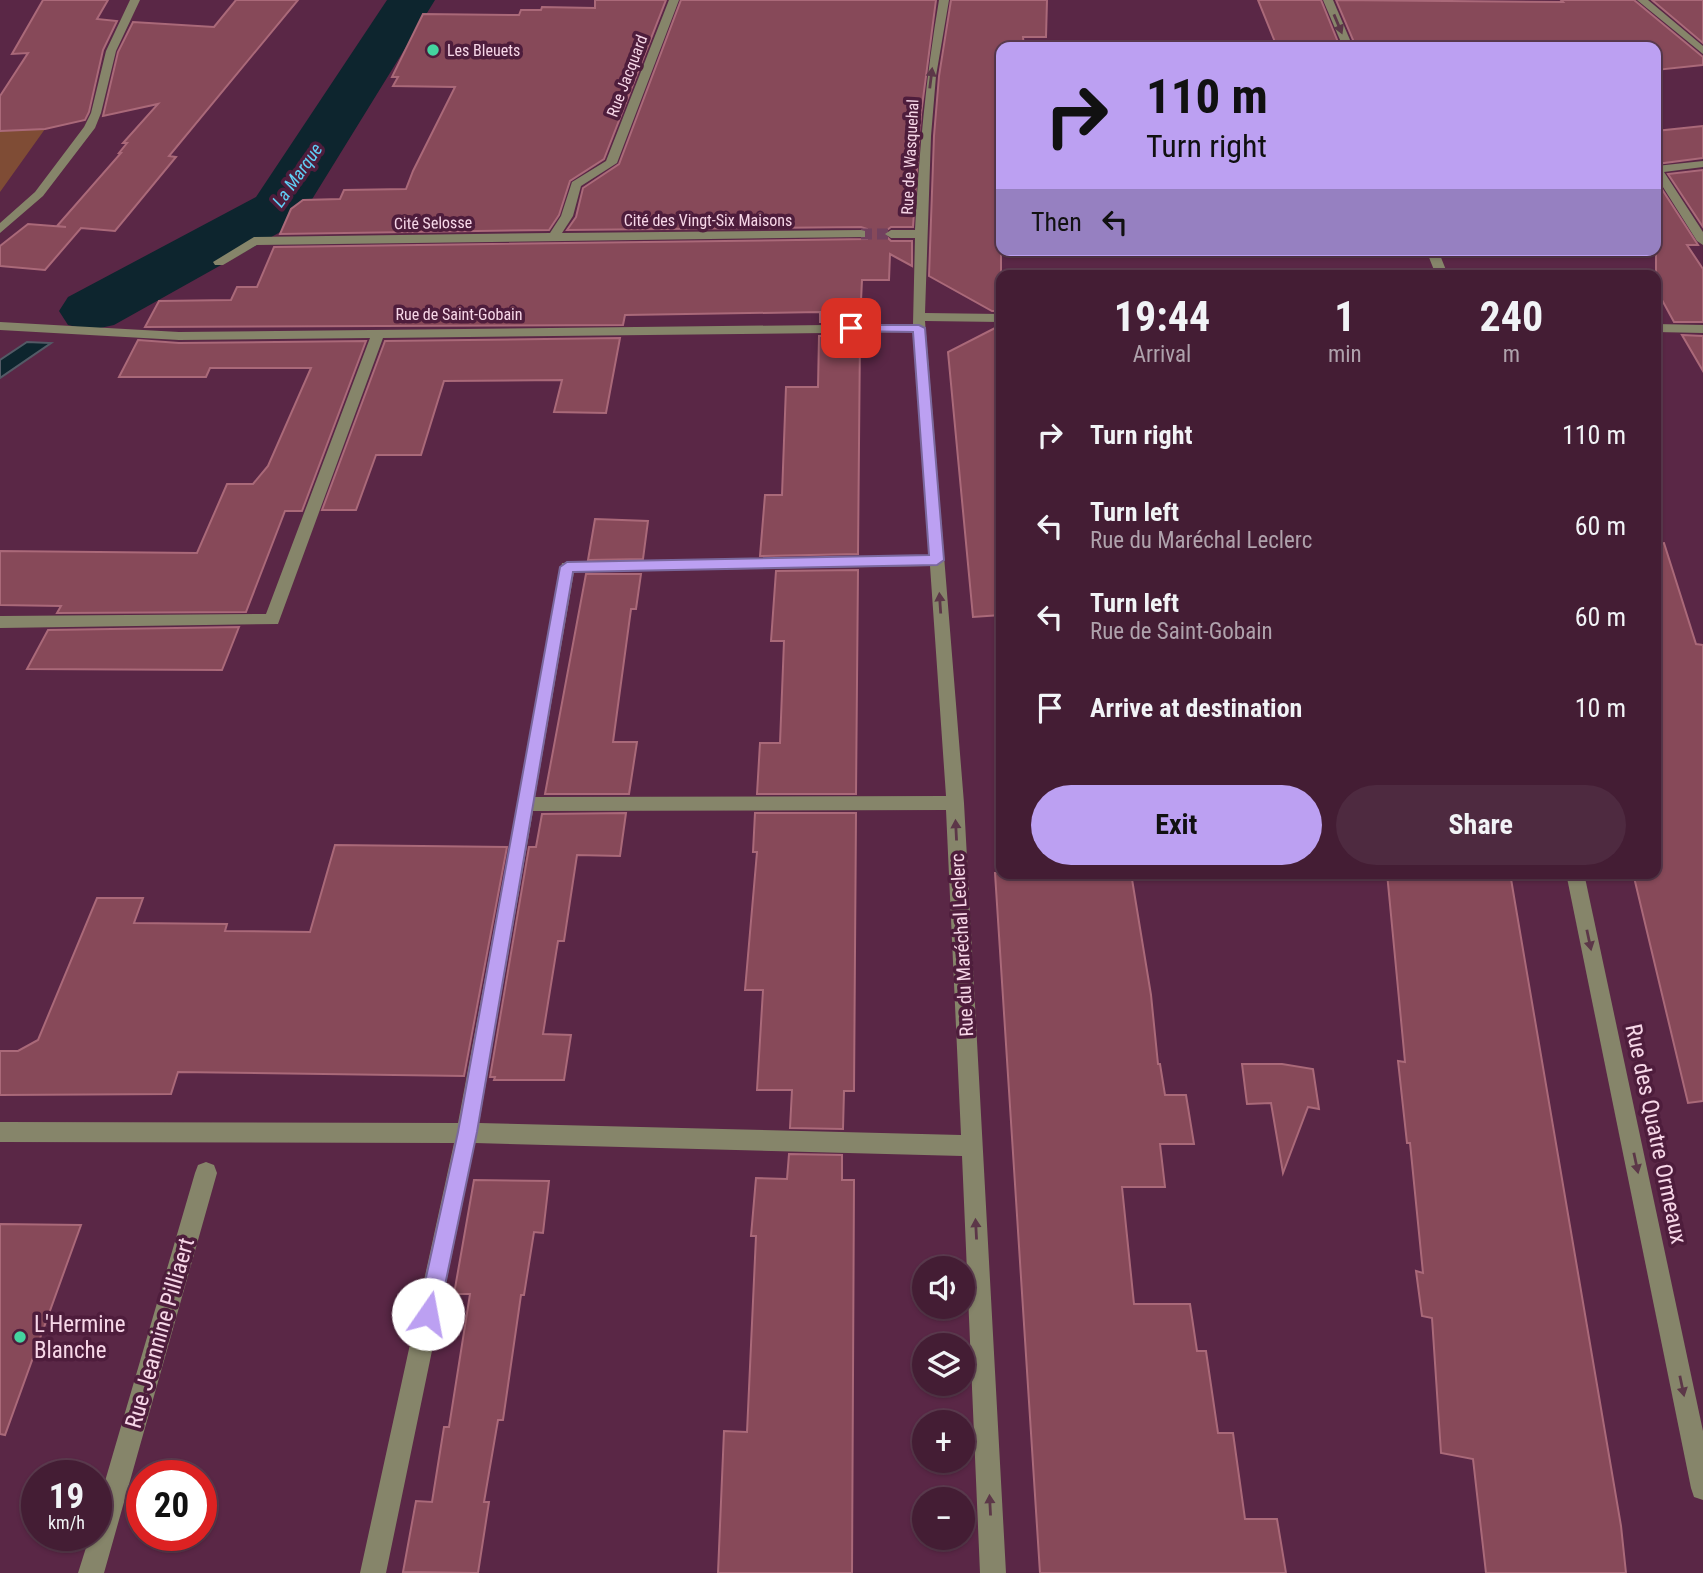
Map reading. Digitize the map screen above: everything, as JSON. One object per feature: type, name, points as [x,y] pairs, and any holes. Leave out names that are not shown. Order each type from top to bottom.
[{"type":"street","points":[[0,229],[39,194],[89,128],[96,113],[111,51],[135,0]]},
{"type":"street","name":"Rue Jacquard","points":[[554,237],[567,216],[576,184],[611,163],[674,0]]},
{"type":"street","name":"Rue de Wasquehal","points":[[919,323],[925,136],[931,76],[944,0]]},
{"type":"street","points":[[1328,0],[1346,42]]},
{"type":"street","points":[[1642,0],[1703,51]]},
{"type":"street","points":[[1661,169],[1703,164]]},
{"type":"street","points":[[1661,175],[1703,241]]},
{"type":"street","name":"Cité des Vingt-Six Maisons","points":[[554,237],[861,234]]},
{"type":"street","points":[[891,234],[922,234]]},
{"type":"street","name":"Cité Selosse","points":[[219,262],[254,241],[554,237]]},
{"type":"street","name":"Rue de Saint-Gobain","points":[[0,326],[157,336],[919,323],[996,318]]},
{"type":"street","name":"Rue du Maréchal Leclerc","points":[[919,323],[955,803],[993,1573]]},
{"type":"street","points":[[1661,328],[1703,329]]},
{"type":"street","points":[[0,622],[272,620],[378,332]]},
{"type":"street","points":[[373,1573],[467,1132],[567,567],[937,560]]},
{"type":"street","points":[[524,803],[955,803]]},
{"type":"street","name":"Rue des Quatre Ormeaux","points":[[1576,879],[1703,1488]]},
{"type":"street","points":[[0,1132],[467,1132],[972,1146]]},
{"type":"street","name":"Rue Jeannine Pilliaert","points":[[91,1573],[206,1173]]},
{"type":"shaded area","points":[[45,129],[0,192],[0,131]]},
{"type":"water","points":[[27,342],[51,343],[0,378],[0,360]]},
{"type":"building","points":[[43,0],[108,0],[97,19],[117,21],[103,50],[89,112],[85,120],[45,129],[0,131],[0,96],[28,53],[12,54]]},
{"type":"building","points":[[236,0],[298,0],[169,156],[176,157],[115,231],[81,228],[45,270],[0,266],[0,246],[28,224],[66,227],[57,226],[121,153],[127,143],[123,143],[158,104],[103,116],[118,52],[133,22],[214,27]]},
{"type":"building","points":[[595,0],[666,0],[604,159],[570,181],[559,215],[549,230],[280,234],[291,209],[303,200],[340,199],[344,190],[406,189],[455,87],[393,86],[398,77],[392,77],[423,14],[519,15],[521,10],[541,10],[542,7],[595,8]]},
{"type":"building","points":[[681,0],[936,0],[921,114],[913,227],[891,227],[883,233],[891,241],[912,241],[912,266],[890,254],[889,280],[862,280],[860,322],[820,322],[820,312],[625,315],[623,325],[145,327],[159,301],[231,300],[237,287],[257,287],[274,247],[867,239],[867,229],[861,227],[567,230],[576,217],[583,188],[619,164]]},
{"type":"building","points":[[951,0],[1047,0],[1046,37],[1023,37],[1024,42],[996,42],[996,256],[1001,256],[1001,270],[996,270],[996,311],[929,276],[939,76]]},
{"type":"building","points":[[1258,0],[1321,0],[1338,42],[1275,42]]},
{"type":"building","points":[[1336,0],[1634,0],[1703,57],[1703,65],[1661,69],[1661,42],[1354,42]]},
{"type":"building","points":[[1652,0],[1703,0],[1703,43]]},
{"type":"building","points":[[1703,126],[1703,158],[1661,163],[1661,130]]},
{"type":"building","points":[[1703,170],[1703,227],[1668,174]]},
{"type":"building","points":[[1661,188],[1698,245],[1687,245],[1703,269],[1703,322],[1674,322],[1661,298],[1661,270],[1656,270],[1656,256],[1661,256]]},
{"type":"building","points":[[996,328],[996,615],[973,617],[948,352]]},
{"type":"building","points":[[860,335],[858,554],[760,556],[765,495],[782,495],[786,387],[818,387],[819,336]]},
{"type":"building","points":[[1682,335],[1703,336],[1703,371]]},
{"type":"building","points":[[620,338],[606,413],[554,412],[562,380],[444,381],[421,455],[376,455],[356,510],[322,510],[385,341]]},
{"type":"building","points":[[138,340],[179,343],[366,341],[302,511],[285,511],[246,612],[57,613],[61,606],[0,605],[0,551],[197,553],[227,484],[253,484],[268,466],[311,368],[210,368],[206,377],[119,377]]},
{"type":"building","points":[[595,519],[648,521],[643,559],[588,560]]},
{"type":"building","points":[[1661,543],[1664,543],[1696,644],[1703,645],[1703,1101],[1688,1103],[1634,879],[1661,879]]},
{"type":"building","points":[[858,570],[856,794],[757,794],[760,743],[780,743],[784,641],[771,641],[776,571]]},
{"type":"building","points":[[586,574],[641,574],[636,609],[631,609],[613,742],[637,742],[629,794],[545,794]]},
{"type":"building","points":[[239,627],[222,670],[27,669],[48,630]]},
{"type":"building","points":[[626,813],[620,856],[577,855],[564,941],[558,941],[543,1034],[571,1035],[564,1080],[494,1080],[495,1077],[490,1077],[529,847],[536,847],[542,814]]},
{"type":"building","points":[[755,813],[856,813],[854,1091],[844,1091],[843,1129],[790,1128],[792,1090],[757,1090],[763,990],[745,990],[757,852],[753,852]]},
{"type":"building","points":[[335,845],[507,847],[464,1076],[178,1072],[171,1094],[0,1095],[0,1051],[18,1051],[38,1040],[97,898],[143,898],[134,923],[227,924],[225,931],[310,932]]},
{"type":"building","points":[[995,873],[996,879],[1132,879],[1151,995],[1158,1064],[1165,1095],[1186,1095],[1194,1144],[1160,1144],[1165,1187],[1122,1187],[1134,1304],[1190,1304],[1197,1351],[1206,1351],[1218,1433],[1233,1433],[1245,1519],[1277,1519],[1286,1573],[1040,1573]]},
{"type":"building","points":[[1388,879],[1511,879],[1621,1526],[1626,1573],[1486,1573],[1473,1459],[1441,1453],[1432,1318],[1422,1316],[1416,1271],[1423,1273],[1410,1143],[1407,1143],[1398,1061],[1405,1062]]},
{"type":"building","points":[[1242,1064],[1282,1064],[1313,1069],[1319,1109],[1308,1107],[1283,1173],[1271,1103],[1247,1104]]},
{"type":"building","points":[[789,1154],[842,1155],[842,1180],[854,1180],[852,1573],[718,1573],[724,1431],[747,1432],[756,1236],[751,1236],[756,1178],[787,1179]]},
{"type":"building","points":[[474,1180],[549,1181],[543,1233],[534,1232],[524,1295],[521,1295],[503,1420],[498,1420],[484,1502],[489,1502],[478,1573],[403,1572],[416,1501],[432,1502],[444,1427],[449,1427],[470,1294],[454,1294]]},
{"type":"building","name":"L'Hermine Blanche","points":[[0,1224],[81,1225],[5,1435],[0,1434]]},
{"type":"waterway","name":"La Marque","points":[[91,311],[277,209],[411,0]]},
{"type":"tunnel","points":[[861,234],[891,234]]},
{"type":"place","name":"Les Bleuets","points":[[433,50]]},
{"type":"place","name":"L'Hermine Blanche","points":[[20,1337]]},
{"type":"route","points":[[428,1314],[467,1132],[567,567],[937,560],[919,328],[851,328]]}]
